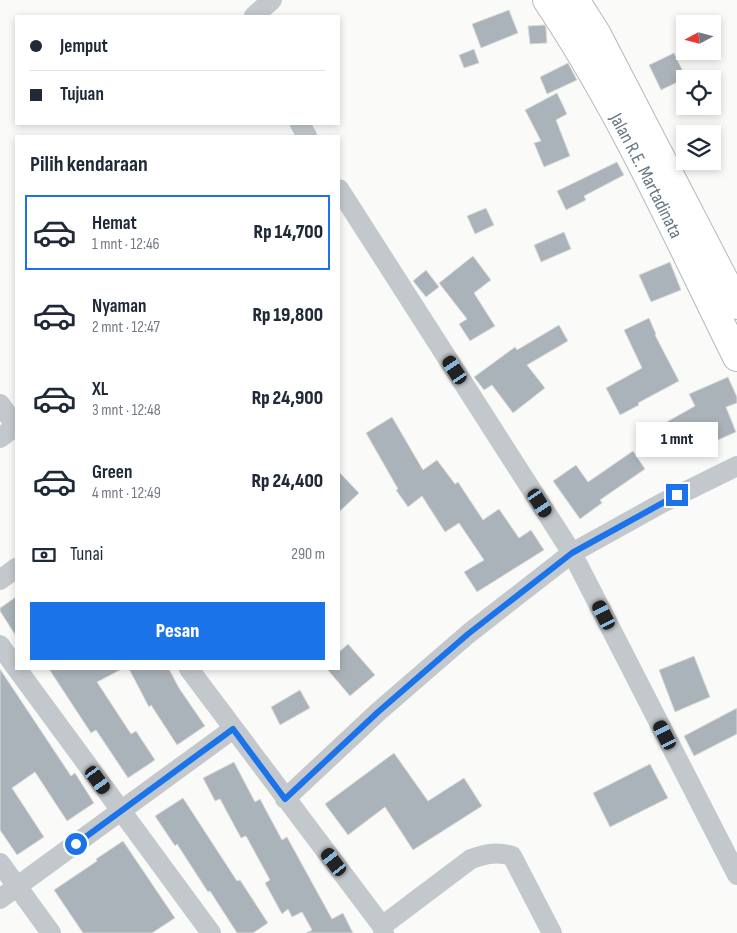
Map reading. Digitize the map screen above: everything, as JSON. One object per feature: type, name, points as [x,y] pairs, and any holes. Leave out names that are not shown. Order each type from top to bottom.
[{"type":"highway","name":"Jalan R.E. Martadinata","points":[[547,0],[578,47],[604,92],[737,357]]},
{"type":"highway","name":"Jalan R.E. Martadinata","points":[[575,0],[596,33],[733,286]]},
{"type":"street","points":[[255,15],[272,0]]},
{"type":"street","points":[[340,191],[572,553],[737,875]]},
{"type":"street","points":[[0,404],[15,425]]},
{"type":"street","points":[[0,438],[15,427]]},
{"type":"street","points":[[285,799],[378,712],[468,634],[572,553],[662,503],[737,466]]},
{"type":"street","points":[[0,580],[15,569]]},
{"type":"street","points":[[0,645],[15,665]]},
{"type":"street","points":[[18,670],[210,933]]},
{"type":"street","points":[[190,670],[383,930],[471,859],[488,854],[502,853],[512,856],[552,933]]},
{"type":"street","points":[[0,899],[233,729]]},
{"type":"street","points":[[0,863],[51,933]]},
{"type":"building","points":[[509,10],[518,33],[481,48],[472,24]]},
{"type":"building","points":[[545,25],[547,43],[530,44],[528,26]]},
{"type":"building","points":[[474,49],[479,63],[464,68],[459,55]]},
{"type":"building","points":[[674,53],[682,70],[676,70],[676,83],[661,90],[649,65]]},
{"type":"building","points":[[568,63],[577,80],[547,94],[540,77]]},
{"type":"building","points":[[557,93],[567,114],[556,120],[570,156],[544,167],[534,143],[541,141],[525,110]]},
{"type":"building","points":[[617,162],[624,175],[584,196],[586,200],[566,210],[557,191]]},
{"type":"building","points":[[486,208],[494,225],[475,234],[467,216]]},
{"type":"building","points":[[564,232],[571,249],[541,262],[534,245]]},
{"type":"building","points":[[473,256],[491,280],[474,293],[495,326],[470,341],[459,324],[467,319],[439,283]]},
{"type":"building","points":[[670,262],[681,290],[651,302],[639,275]]},
{"type":"building","points":[[426,270],[439,287],[426,297],[413,281]]},
{"type":"building","points":[[649,318],[655,335],[679,381],[620,415],[606,388],[642,368],[624,330]]},
{"type":"building","points":[[559,325],[568,341],[527,365],[545,388],[513,413],[492,385],[484,390],[474,377],[515,347],[517,350]]},
{"type":"building","points":[[728,377],[737,397],[737,403],[726,407],[736,432],[711,443],[710,440],[681,457],[663,424],[695,406],[689,394]]},
{"type":"building","points":[[392,417],[423,470],[437,460],[455,484],[458,482],[483,520],[499,509],[519,538],[531,530],[544,550],[477,592],[464,572],[484,560],[459,523],[445,532],[422,496],[408,507],[396,490],[398,489],[366,433]]},
{"type":"building","points":[[633,451],[645,469],[600,500],[602,503],[580,519],[553,481],[576,465],[588,482]]},
{"type":"building","points":[[340,473],[359,493],[340,511]]},
{"type":"building","points":[[15,598],[15,634],[0,611],[0,608]]},
{"type":"building","points":[[348,644],[375,675],[350,696],[328,670],[340,670],[340,651]]},
{"type":"building","points":[[694,656],[710,697],[675,712],[659,670]]},
{"type":"building","points":[[0,669],[71,776],[75,773],[94,803],[67,821],[35,772],[12,788],[44,837],[17,855],[0,830]]},
{"type":"building","points":[[50,670],[120,670],[97,682],[131,734],[136,731],[155,760],[128,778],[96,730],[91,733]]},
{"type":"building","points":[[130,670],[170,670],[179,688],[205,726],[177,745],[151,705],[149,707]]},
{"type":"building","points":[[300,690],[310,708],[280,725],[271,707]]},
{"type":"building","points":[[737,708],[737,734],[694,756],[684,736]]},
{"type":"building","points":[[394,753],[428,801],[464,778],[482,806],[413,850],[385,807],[348,835],[325,804]]},
{"type":"building","points":[[234,762],[255,802],[260,799],[282,840],[287,837],[332,919],[343,913],[353,933],[306,933],[312,930],[302,912],[292,917],[288,909],[282,914],[265,883],[270,880],[246,836],[241,838],[220,799],[215,801],[203,778]]},
{"type":"building","points":[[650,764],[668,798],[610,827],[593,793]]},
{"type":"building","points":[[183,798],[237,881],[240,880],[268,923],[253,933],[237,933],[210,891],[208,892],[177,844],[175,846],[155,816]]},
{"type":"building","points":[[123,841],[175,918],[152,933],[83,933],[54,890]]},
{"type":"route","points":[[76,844],[233,729],[285,799],[378,712],[468,634],[572,553],[677,495]]}]
